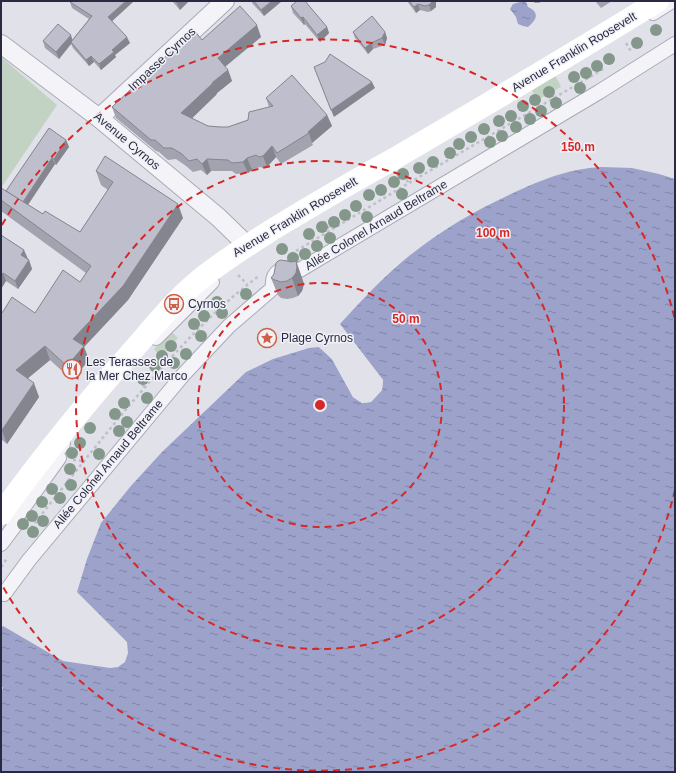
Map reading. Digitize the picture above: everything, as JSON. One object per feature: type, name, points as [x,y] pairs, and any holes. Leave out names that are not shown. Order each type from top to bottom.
[{"type":"main road","name":"Avenue Franklin Roosevelt","points":[[1,514],[74,418],[169,310],[196,283],[224,260],[314,204],[658,1]]},
{"type":"street","name":"Impasse Cyrnos","points":[[99,118],[225,1]]},
{"type":"street","points":[[1,544],[16,524],[13,522],[59,458],[54,455],[138,357],[211,282],[279,234],[414,156],[672,1]]},
{"type":"street","name":"Avenue Cyrnos","points":[[1,44],[99,118],[218,217],[247,245]]},
{"type":"street","name":"Allée Colonel Arnaud Beltrame","points":[[1,592],[4,594],[29,560],[183,375],[229,326],[273,288],[273,278],[279,271],[290,268],[298,272],[599,92],[675,44]]},
{"type":"path","name":"Allée Colonel Arnaud Beltrame","points":[[30,528],[83,461]]},
{"type":"path","points":[[1,567],[9,556]]},
{"type":"green space","points":[[1,57],[57,105],[1,188]]},
{"type":"green space","points":[[555,75],[561,87],[537,100],[531,88]]},
{"type":"green space","points":[[172,332],[178,338],[160,356],[154,349]]},
{"type":"water","points":[[523,1],[526,2],[528,7],[534,11],[536,16],[534,21],[528,27],[518,24],[516,17],[510,9],[513,4]]},
{"type":"water","points":[[602,167],[632,168],[675,179],[675,772],[1,772],[1,696],[3,687],[1,687],[1,628],[3,626],[63,661],[110,668],[118,667],[125,662],[128,653],[127,642],[77,592],[87,559],[101,523],[130,487],[162,452],[246,372],[273,359],[309,348],[319,347],[332,359],[353,397],[362,403],[371,402],[382,390],[383,380],[340,324],[373,288],[421,247],[446,229],[486,206],[546,179],[567,172]]},
{"type":"pier","points":[[339,323],[383,380],[382,390],[371,402],[362,403],[353,397],[332,359],[319,347],[319,345],[333,358],[355,396],[362,401],[370,400],[380,389],[381,380]]},
{"type":"building","points":[[126,1],[108,17],[127,37],[112,50],[114,52],[99,64],[91,56],[86,60],[71,42],[92,16],[70,2]]},
{"type":"building","points":[[254,1],[272,1],[261,10]]},
{"type":"building","points":[[297,1],[305,1],[327,27],[317,35],[303,17],[301,18],[291,6]]},
{"type":"building","points":[[409,1],[433,1],[429,5],[425,6],[418,4],[414,7]]},
{"type":"building","points":[[240,6],[257,25],[218,58],[228,70],[213,82],[181,113],[208,126],[228,127],[248,120],[249,112],[273,106],[266,98],[292,75],[327,115],[308,132],[309,133],[277,153],[272,146],[263,156],[259,157],[256,155],[247,158],[243,162],[232,163],[228,160],[207,159],[202,164],[197,159],[189,161],[182,154],[172,148],[164,148],[155,140],[151,140],[112,107],[194,30],[202,40]]},
{"type":"building","points":[[372,16],[385,32],[382,38],[371,43],[365,48],[353,32]]},
{"type":"building","points":[[58,24],[71,35],[56,52],[43,41]]},
{"type":"building","points":[[330,54],[372,82],[331,110],[314,67],[325,62]]},
{"type":"building","points":[[49,128],[66,140],[54,159],[52,158],[23,202],[6,191]]},
{"type":"building","points":[[105,156],[178,204],[123,286],[73,339],[84,346],[67,366],[45,346],[16,370],[34,383],[2,430],[1,314],[12,297],[35,313],[63,270],[80,282],[91,266],[1,200],[1,188],[43,214],[45,211],[80,232],[113,182],[96,171]]},
{"type":"building","points":[[1,235],[24,250],[21,255],[29,260],[15,281],[3,273],[1,276]]},
{"type":"building","points":[[281,260],[292,262],[296,261],[297,267],[296,273],[292,278],[281,282],[271,278],[274,274],[276,263]]},
{"type":"place","name":"Cyrnos","points":[[174,304]]},
{"type":"place","name":"Plage Cyrnos","points":[[267,338]]},
{"type":"place","name":"Les Terasses de la Mer Chez Marco","points":[[72,369]]}]
